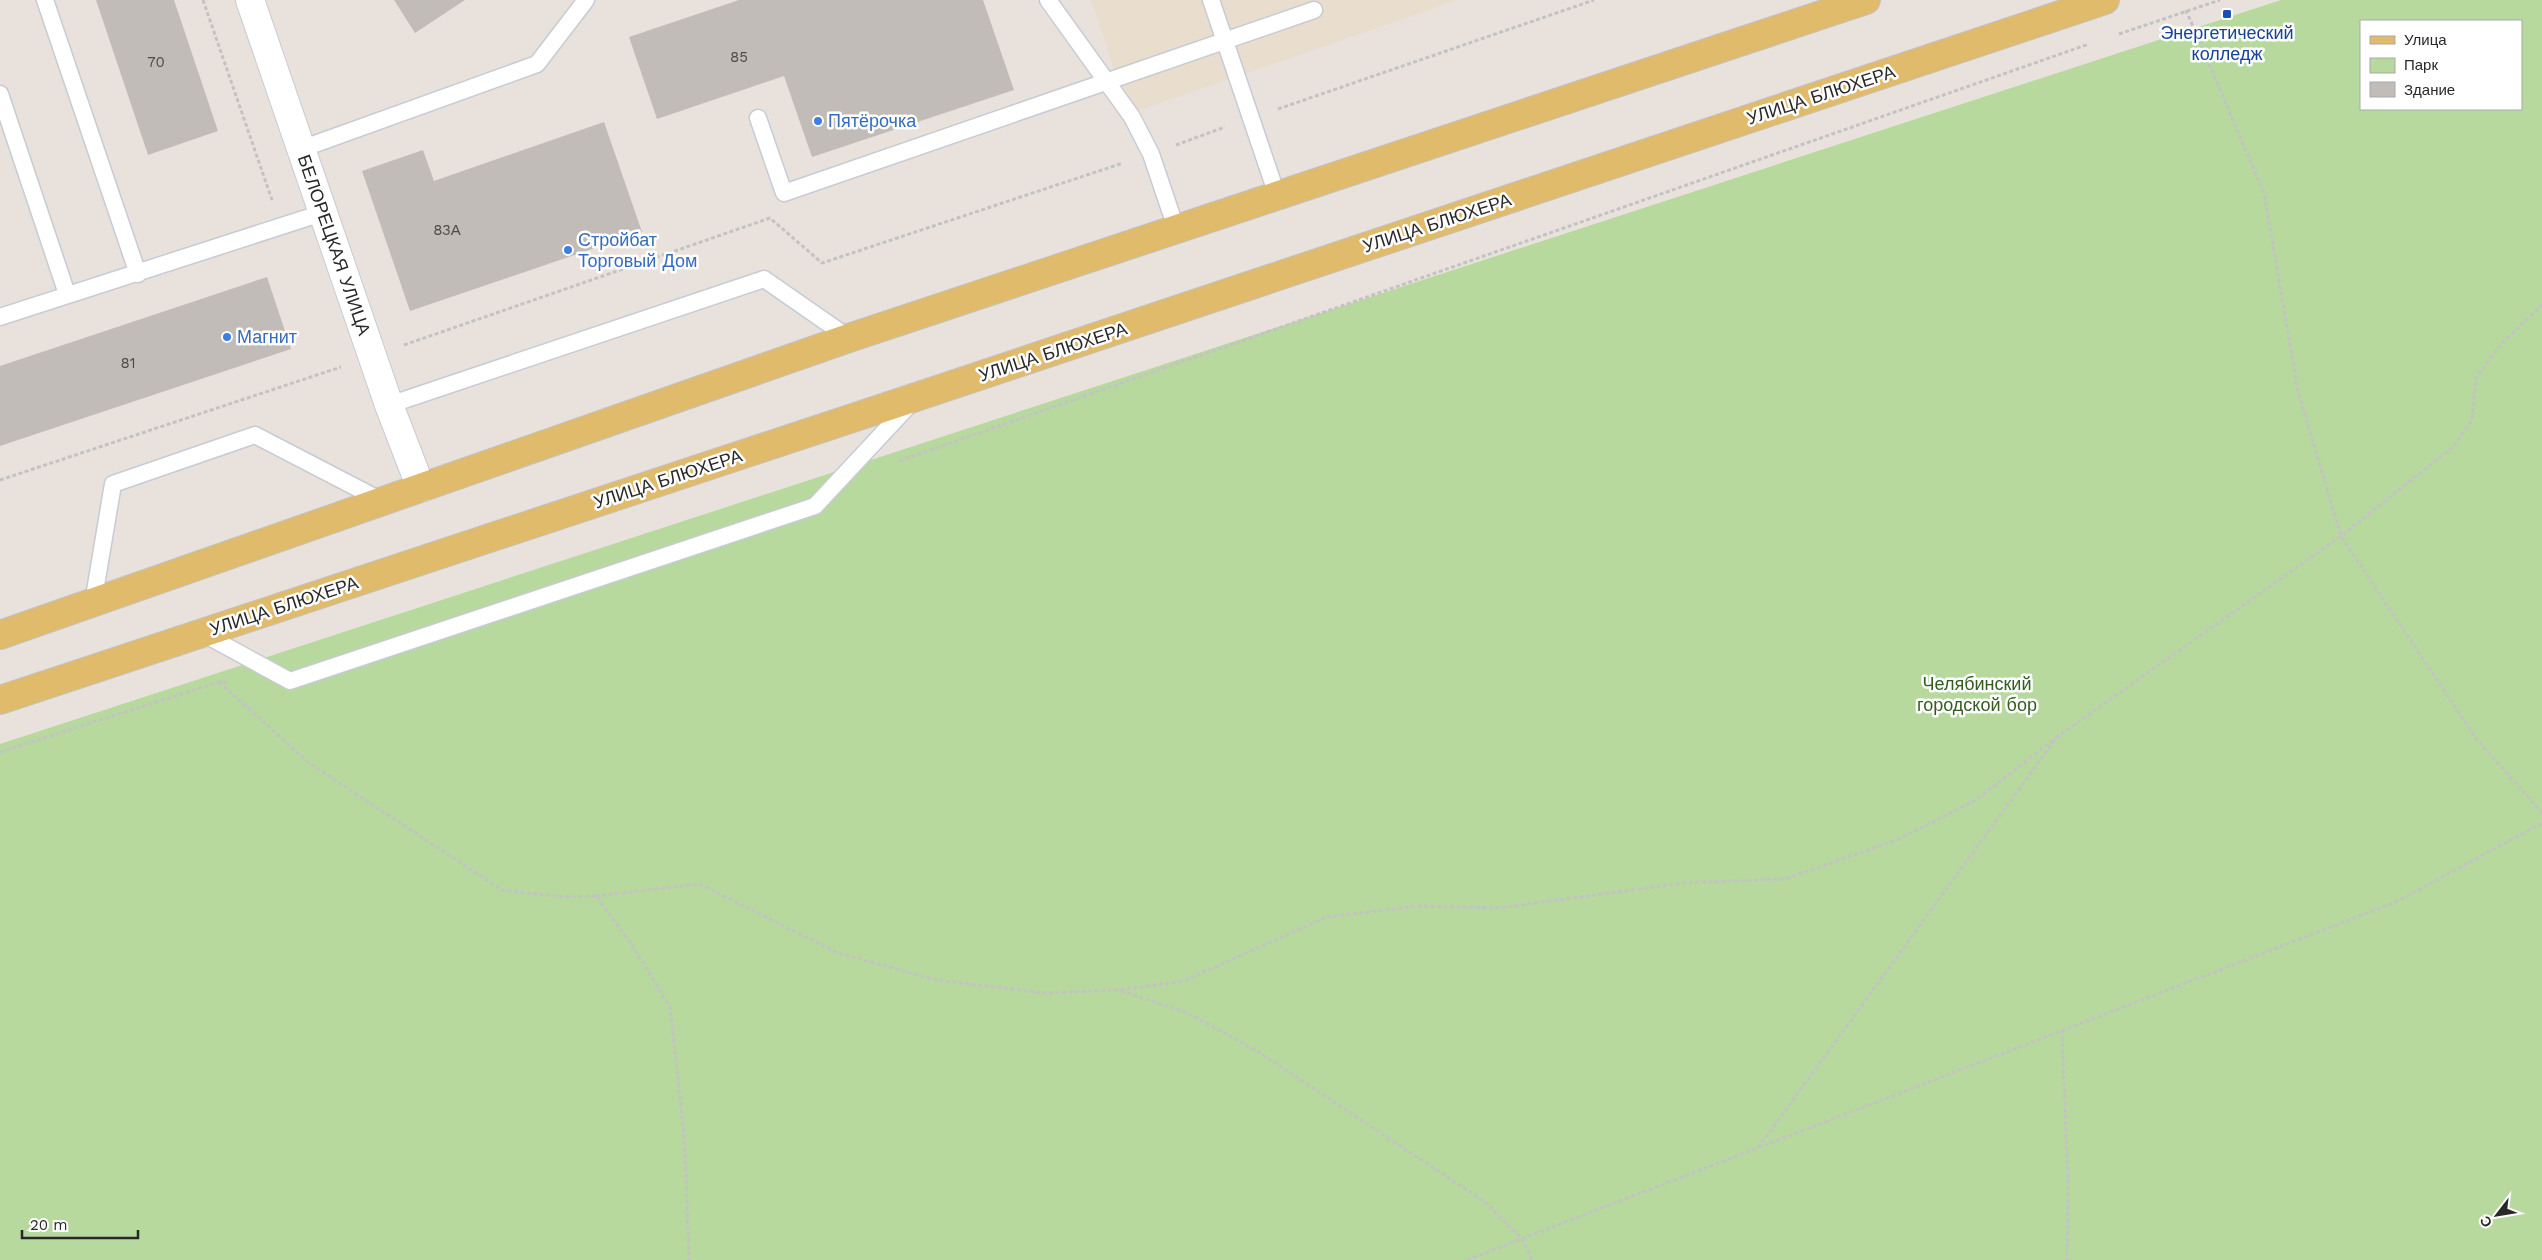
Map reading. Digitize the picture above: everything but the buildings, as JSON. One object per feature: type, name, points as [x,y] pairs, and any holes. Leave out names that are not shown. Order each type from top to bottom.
[{"type":"main road","points":[[0,635],[849,338],[1866,0]]},
{"type":"main road","name":"УЛИЦА БЛЮХЕРА","points":[[0,700],[916,397],[2105,0]]},
{"type":"street","name":"БЕЛОРЕЦКАЯ УЛИЦА","points":[[250,0],[322,213],[421,488]]},
{"type":"lane","points":[[45,0],[138,274]]},
{"type":"lane","points":[[300,150],[536,64],[586,0]]},
{"type":"lane","points":[[1048,0],[1132,117],[1151,154],[1176,228]]},
{"type":"lane","points":[[1211,0],[1277,195]]},
{"type":"lane","points":[[758,118],[784,193],[1314,10]]},
{"type":"lane","points":[[0,94],[67,294]]},
{"type":"lane","points":[[0,317],[322,213]]},
{"type":"lane","points":[[390,405],[764,279],[849,338]]},
{"type":"lane","points":[[202,633],[290,681],[565,591],[815,506],[916,397]]},
{"type":"lane","points":[[93,603],[113,484],[255,435],[384,502]]},
{"type":"path","points":[[203,0],[281,226]]},
{"type":"path","points":[[0,480],[373,356],[770,218],[822,263],[1151,154],[1594,0]]},
{"type":"path","points":[[2111,36],[2220,0]]},
{"type":"path","points":[[2186,10],[2264,193],[2298,392],[2340,536],[2476,737],[2542,813]]},
{"type":"path","points":[[895,462],[2092,43]]},
{"type":"path","points":[[219,682],[309,763],[502,890],[563,897],[596,896],[700,884],[838,953],[937,980],[1045,994],[1120,990],[1184,981],[1326,917],[1420,906],[1499,908],[1683,883],[1785,880],[1897,840],[1976,800],[2057,737],[2340,536],[2454,446],[2472,420],[2476,378],[2502,343],[2542,305]]},
{"type":"path","points":[[0,752],[219,682],[237,682]]},
{"type":"path","points":[[1758,1148],[2057,737]]},
{"type":"path","points":[[1467,1260],[2396,902],[2542,823]]},
{"type":"path","points":[[596,896],[630,942],[670,1007],[685,1145],[689,1260]]},
{"type":"path","points":[[1120,990],[1188,1013],[1257,1051],[1333,1104],[1485,1202],[1522,1239],[1532,1260]]},
{"type":"path","points":[[2062,1030],[2068,1185],[2067,1260]]},
{"type":"shaded area","points":[[1091,0],[1458,0],[1129,114]]},
{"type":"green space","name":"Челябинский городской бор","points":[[2281,0],[2542,0],[2542,1260],[0,1260],[0,744]]},
{"type":"place","name":"Энергетический колледж","points":[[2227,14]]},
{"type":"place","name":"Пятёрочка","points":[[818,121]]},
{"type":"place","name":"Стройбат Торговый Дом","points":[[568,250]]},
{"type":"place","name":"Магнит","points":[[227,337]]}]
